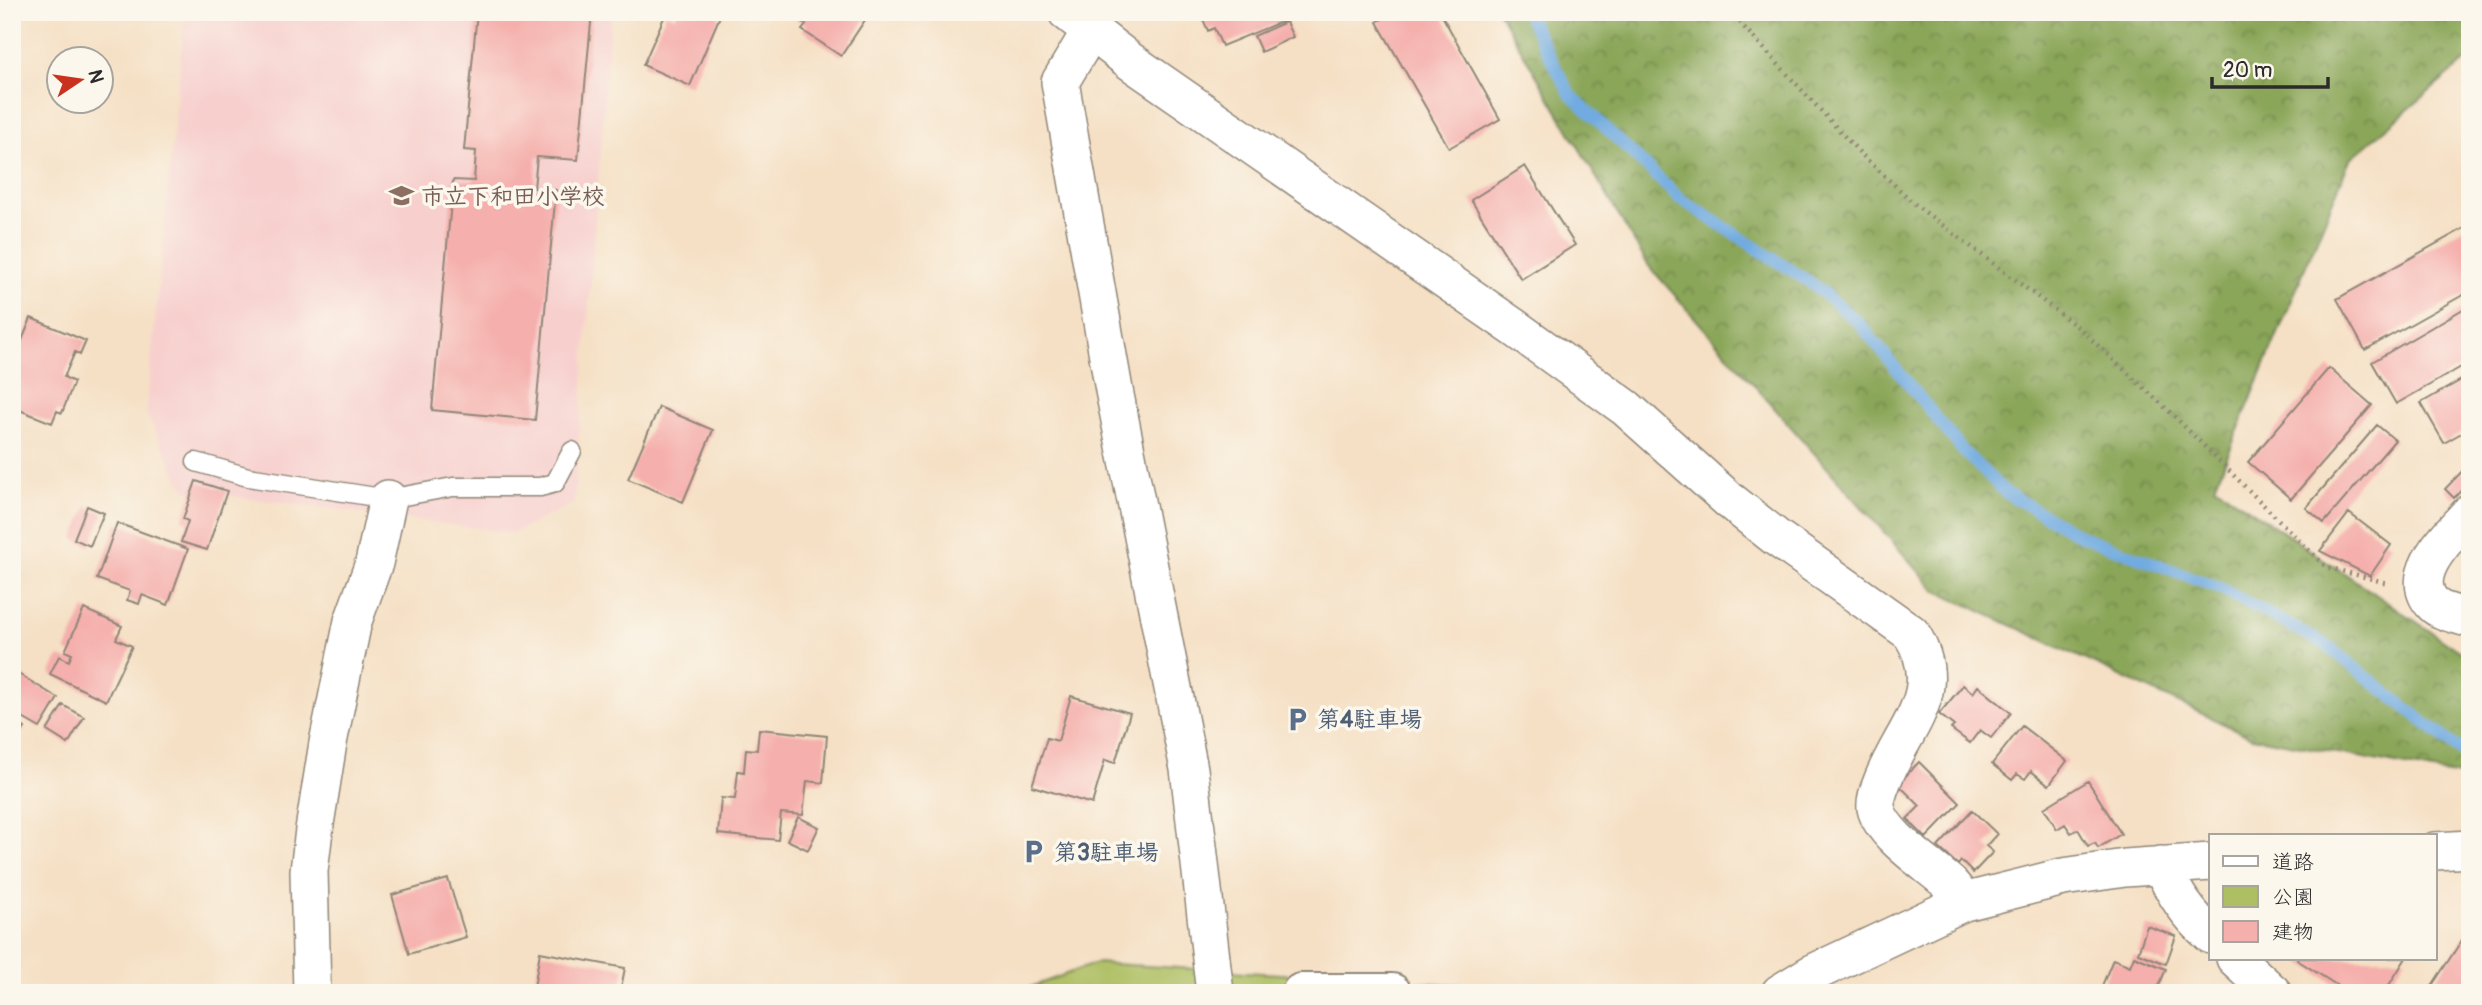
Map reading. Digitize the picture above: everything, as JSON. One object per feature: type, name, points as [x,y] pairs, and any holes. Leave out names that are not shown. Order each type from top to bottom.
[{"type":"street","points":[[1215,993],[1189,769],[1114,390],[1059,82],[1078,22],[1626,408],[1729,500],[1777,538],[1911,633],[1920,647],[1927,677],[1922,700],[1879,789],[1876,807],[1885,824],[1901,843],[1953,887],[1964,902]]},
{"type":"street","points":[[312,993],[309,871],[314,830],[328,743],[354,621],[374,562],[388,499]]},
{"type":"street","points":[[2470,513],[2437,549],[2425,573],[2426,593],[2435,607],[2470,619]]},
{"type":"street","points":[[2436,851],[2470,849]]},
{"type":"street","points":[[1791,989],[1964,902],[2063,877],[2209,862]]},
{"type":"street","points":[[2161,865],[2171,887],[2192,918],[2209,933]]},
{"type":"street","points":[[2237,960],[2273,993]]},
{"type":"street","points":[[1301,993],[1392,993]]},
{"type":"lane","points":[[196,462],[248,477],[388,499],[453,487],[540,487],[555,482],[572,451]]},
{"type":"path","points":[[1730,12],[1860,153],[1917,206],[2079,328],[2172,414],[2326,567],[2426,593]]},
{"type":"shaded area","points":[[185,12],[611,12],[574,503],[513,533],[185,490],[146,413]]},
{"type":"green space","points":[[1499,12],[2470,12],[2470,57],[2350,159],[2215,486],[2470,658],[2470,778],[2252,737],[1935,590],[1648,265]]},
{"type":"green space","points":[[1096,963],[1593,993],[1015,993]]},
{"type":"building","points":[[477,12],[592,12],[578,160],[537,157],[534,188],[556,190],[535,420],[432,410],[453,180],[474,181],[476,151],[464,150]]},
{"type":"building","points":[[677,12],[711,12],[720,16],[690,86],[643,65],[666,13],[675,17]]},
{"type":"building","points":[[788,12],[869,14],[841,56],[802,30],[806,25]]},
{"type":"building","points":[[1200,12],[1305,12],[1222,46],[1214,28],[1208,31]]},
{"type":"building","points":[[1394,12],[1440,12],[1500,119],[1449,148],[1377,22]]},
{"type":"building","points":[[1286,22],[1293,37],[1261,52],[1254,36]]},
{"type":"building","points":[[1525,166],[1575,245],[1521,279],[1471,200]]},
{"type":"building","points":[[2470,225],[2470,291],[2365,350],[2337,299]]},
{"type":"building","points":[[2470,305],[2470,362],[2396,404],[2372,362]]},
{"type":"building","points":[[31,318],[86,341],[80,355],[75,352],[64,377],[74,382],[62,413],[57,411],[52,423],[12,407],[12,360]]},
{"type":"building","points":[[2329,368],[2372,405],[2291,499],[2248,462]]},
{"type":"building","points":[[2470,375],[2470,428],[2444,443],[2421,403]]},
{"type":"building","points":[[659,407],[713,430],[683,502],[628,479]]},
{"type":"building","points":[[2377,425],[2395,440],[2324,523],[2306,508]]},
{"type":"building","points":[[2470,463],[2470,481],[2454,498],[2445,489]]},
{"type":"building","points":[[196,481],[227,491],[207,550],[181,542],[188,521],[183,519]]},
{"type":"building","points":[[87,506],[104,513],[90,546],[74,539]]},
{"type":"building","points":[[2349,513],[2391,545],[2370,576],[2320,551]]},
{"type":"building","points":[[117,523],[188,549],[168,605],[142,595],[139,604],[127,600],[130,591],[97,579]]},
{"type":"building","points":[[84,609],[122,626],[116,639],[132,646],[106,701],[50,674],[59,656],[69,661],[72,654],[65,651]]},
{"type":"building","points":[[12,670],[58,698],[40,728],[12,712]]},
{"type":"building","points":[[1963,685],[1973,693],[1978,686],[2011,713],[1991,738],[1980,730],[1970,743],[1951,729],[1954,726],[1939,714]]},
{"type":"building","points":[[1071,696],[1130,713],[1115,763],[1105,760],[1092,804],[1032,786],[1047,738],[1058,741]]},
{"type":"building","points":[[63,705],[84,717],[68,744],[47,731]]},
{"type":"building","points":[[12,719],[25,728],[12,746]]},
{"type":"building","points":[[2022,726],[2067,761],[2049,785],[2031,771],[2025,779],[2017,774],[2012,780],[1992,764]]},
{"type":"building","points":[[759,729],[827,736],[823,783],[807,781],[803,815],[781,813],[778,840],[718,834],[721,798],[735,799],[738,771],[744,772],[746,749],[757,750]]},
{"type":"building","points":[[1919,762],[1960,803],[1926,838],[1907,819],[1920,806],[1898,784]]},
{"type":"building","points":[[2088,781],[2121,834],[2098,848],[2095,843],[2088,846],[2078,829],[2071,833],[2065,824],[2057,829],[2044,808]]},
{"type":"building","points":[[1972,810],[1997,834],[1986,846],[1993,852],[1973,873],[1961,861],[1958,865],[1938,847]]},
{"type":"building","points":[[798,817],[819,827],[808,850],[787,840]]},
{"type":"building","points":[[448,879],[466,937],[409,954],[392,895]]},
{"type":"building","points":[[2147,926],[2176,936],[2166,964],[2138,953]]},
{"type":"building","points":[[2466,934],[2470,936],[2470,993],[2427,993]]},
{"type":"building","points":[[540,952],[625,968],[620,993],[533,993]]},
{"type":"building","points":[[2134,956],[2166,969],[2156,993],[2099,993],[2113,959],[2130,966]]},
{"type":"building","points":[[2297,960],[2405,960],[2384,993],[2349,993]]},
{"type":"waterway","points":[[1526,12],[1570,94],[1679,198],[1814,285],[1859,323],[1963,451],[2006,493],[2079,535],[2220,588],[2326,645],[2470,758]]},
{"type":"place","name":"市立下和田小学校","points":[[401,196]]},
{"type":"place","name":"第4駐車場","points":[[1297,719]]},
{"type":"place","name":"第3駐車場","points":[[1034,852]]}]
